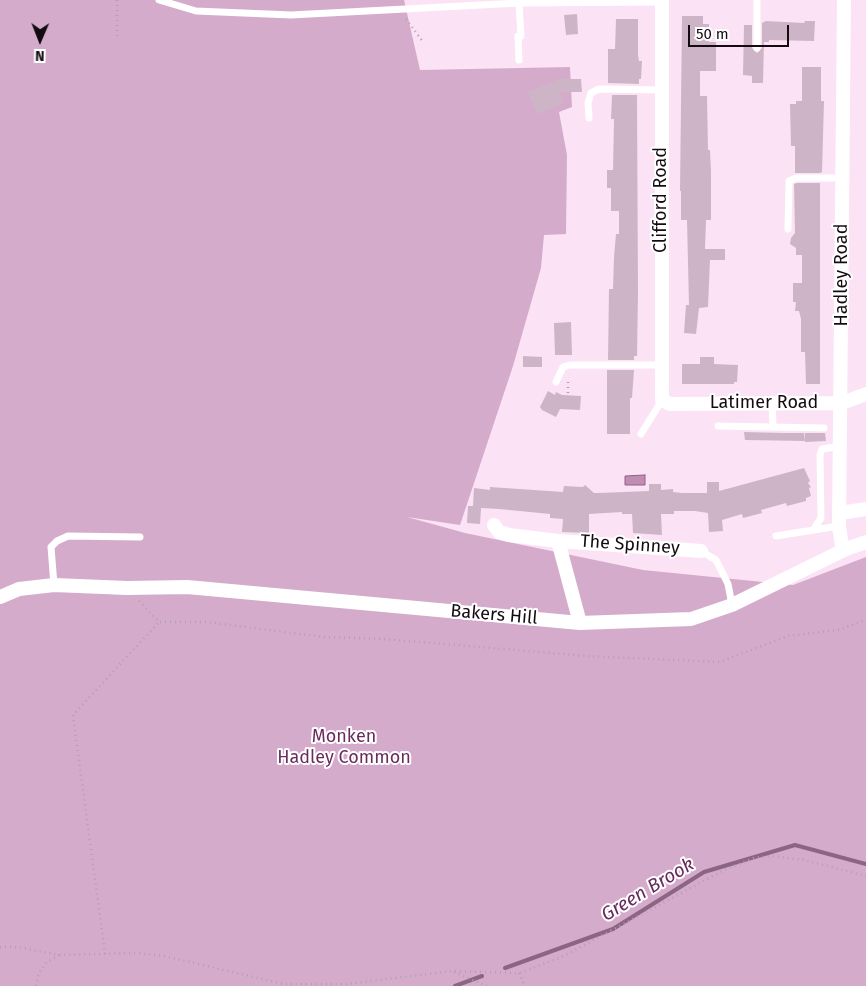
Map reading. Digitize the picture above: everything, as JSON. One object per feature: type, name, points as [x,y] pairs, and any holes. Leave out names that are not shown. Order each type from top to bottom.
[{"type":"street","name":"Hadley Road","points":[[844,0],[842,403],[839,519],[842,546],[846,549]]},
{"type":"street","name":"Clifford Road","points":[[662,1],[660,365],[662,400]]},
{"type":"street","name":"Latimer Road","points":[[662,400],[670,404],[842,403],[866,394]]},
{"type":"street","points":[[839,519],[866,509]]},
{"type":"street","name":"The Spinney","points":[[494,525],[498,532],[509,535],[558,541],[702,551]]},
{"type":"street","name":"The Spinney","points":[[558,541],[580,623]]},
{"type":"street","name":"Bakers Hill","points":[[0,597],[20,588],[54,585],[127,588],[187,587],[580,623],[691,619],[732,605],[846,549],[866,542]]},
{"type":"lane","points":[[159,0],[196,11],[291,15],[519,3],[662,1]]},
{"type":"lane","points":[[530,0],[538,3]]},
{"type":"lane","points":[[757,0],[757,48]]},
{"type":"lane","points":[[519,3],[521,36],[518,36],[519,60]]},
{"type":"lane","points":[[589,118],[588,103],[590,93],[599,89],[662,90]]},
{"type":"lane","points":[[788,229],[789,181],[796,178],[843,178]]},
{"type":"lane","points":[[556,382],[563,367],[570,365],[660,365]]},
{"type":"lane","points":[[641,434],[662,400]]},
{"type":"lane","points":[[772,404],[773,425]]},
{"type":"lane","points":[[718,426],[773,425],[824,428]]},
{"type":"lane","points":[[814,529],[821,518],[820,455],[822,449],[827,446],[841,446]]},
{"type":"lane","points":[[776,536],[814,529],[839,519]]},
{"type":"lane","points":[[54,585],[51,547],[57,541],[68,536],[140,537]]},
{"type":"lane","points":[[702,551],[716,560],[728,584],[732,605]]},
{"type":"path","points":[[117,0],[117,40]]},
{"type":"path","points":[[395,9],[408,22],[422,42]]},
{"type":"path","points":[[127,588],[158,622]]},
{"type":"path","points":[[105,954],[73,715],[158,622],[208,622],[324,637],[384,639],[587,656],[720,662],[788,636],[838,630],[866,620]]},
{"type":"path","points":[[0,947],[18,947],[59,955],[164,956],[284,984],[346,984],[452,971],[518,973],[562,957],[724,870],[754,858],[772,856],[804,860],[866,876]]},
{"type":"path","points":[[36,986],[39,973],[48,962],[59,955]]},
{"type":"path","points":[[452,971],[487,986]]},
{"type":"path","points":[[518,973],[526,986]]},
{"type":"green space","name":"Monken Hadley Common","points":[[0,0],[404,0],[420,70],[570,67],[572,107],[559,112],[567,155],[566,234],[544,235],[541,268],[513,366],[460,525],[407,517],[465,533],[643,570],[793,585],[866,557],[866,986],[0,986]]},
{"type":"shaded area","points":[[645,475],[645,485],[625,485],[625,476]]},
{"type":"building","points":[[577,14],[578,34],[566,35],[564,15]]},
{"type":"building","points":[[682,16],[703,16],[703,24],[709,24],[709,42],[716,42],[716,71],[700,71],[700,96],[707,96],[708,150],[710,150],[711,171],[711,220],[706,220],[705,249],[725,249],[725,260],[710,260],[708,307],[699,308],[696,334],[684,333],[686,305],[689,305],[687,220],[681,220],[680,191]]},
{"type":"building","points":[[616,19],[638,19],[638,55],[639,61],[642,61],[639,84],[608,83],[608,49],[615,49]]},
{"type":"building","points":[[766,21],[804,23],[805,21],[815,21],[814,41],[769,40],[769,42],[764,42],[763,83],[752,83],[752,76],[743,75],[744,25],[752,25],[752,48],[757,53],[762,48],[762,23]]},
{"type":"building","points":[[802,67],[821,67],[821,101],[824,101],[822,172],[820,173],[795,173],[795,146],[791,146],[790,104],[802,101]]},
{"type":"building","points":[[560,79],[581,79],[582,92],[560,92],[564,103],[537,114],[528,92]]},
{"type":"building","points":[[612,95],[637,95],[638,293],[637,356],[634,356],[634,360],[608,360],[609,289],[613,289],[616,234],[619,234],[619,211],[611,211],[611,188],[607,188],[607,170],[613,170],[614,119],[611,119]]},
{"type":"building","points":[[820,183],[820,384],[806,384],[805,352],[801,352],[801,319],[799,311],[795,311],[796,302],[793,302],[793,283],[802,283],[802,255],[796,255],[796,248],[790,244],[791,238],[795,233],[794,184]]},
{"type":"building","points":[[571,322],[572,355],[555,355],[554,323]]},
{"type":"building","points":[[523,356],[542,357],[542,367],[523,367]]},
{"type":"building","points":[[700,357],[714,357],[714,364],[738,365],[737,382],[734,382],[734,384],[682,384],[682,364],[700,364]]},
{"type":"building","points":[[607,370],[634,370],[632,398],[630,398],[630,434],[607,434]]},
{"type":"building","points":[[548,391],[555,395],[556,392],[562,395],[581,396],[580,410],[560,409],[556,417],[542,410],[540,407]]},
{"type":"building","points":[[744,432],[804,433],[805,441],[745,440]]},
{"type":"building","points":[[805,433],[825,433],[826,441],[805,442]]},
{"type":"building","points":[[804,468],[811,487],[809,488],[811,496],[806,498],[806,501],[787,506],[786,503],[761,510],[762,513],[743,518],[742,514],[722,520],[723,531],[709,532],[708,513],[695,511],[674,511],[674,514],[661,514],[662,535],[633,533],[632,514],[622,514],[622,512],[589,514],[589,533],[562,532],[563,519],[550,518],[550,514],[499,509],[481,508],[480,524],[467,523],[468,506],[473,506],[474,488],[490,490],[490,487],[563,492],[564,486],[583,487],[585,485],[594,493],[599,493],[649,491],[649,484],[661,484],[661,490],[673,489],[673,492],[707,493],[707,482],[719,482],[719,491]]},
{"type":"waterway","name":"Green Brook","points":[[505,968],[613,929],[704,872],[795,845],[866,864]]},
{"type":"waterway","name":"Green Brook","points":[[455,986],[482,976]]}]
